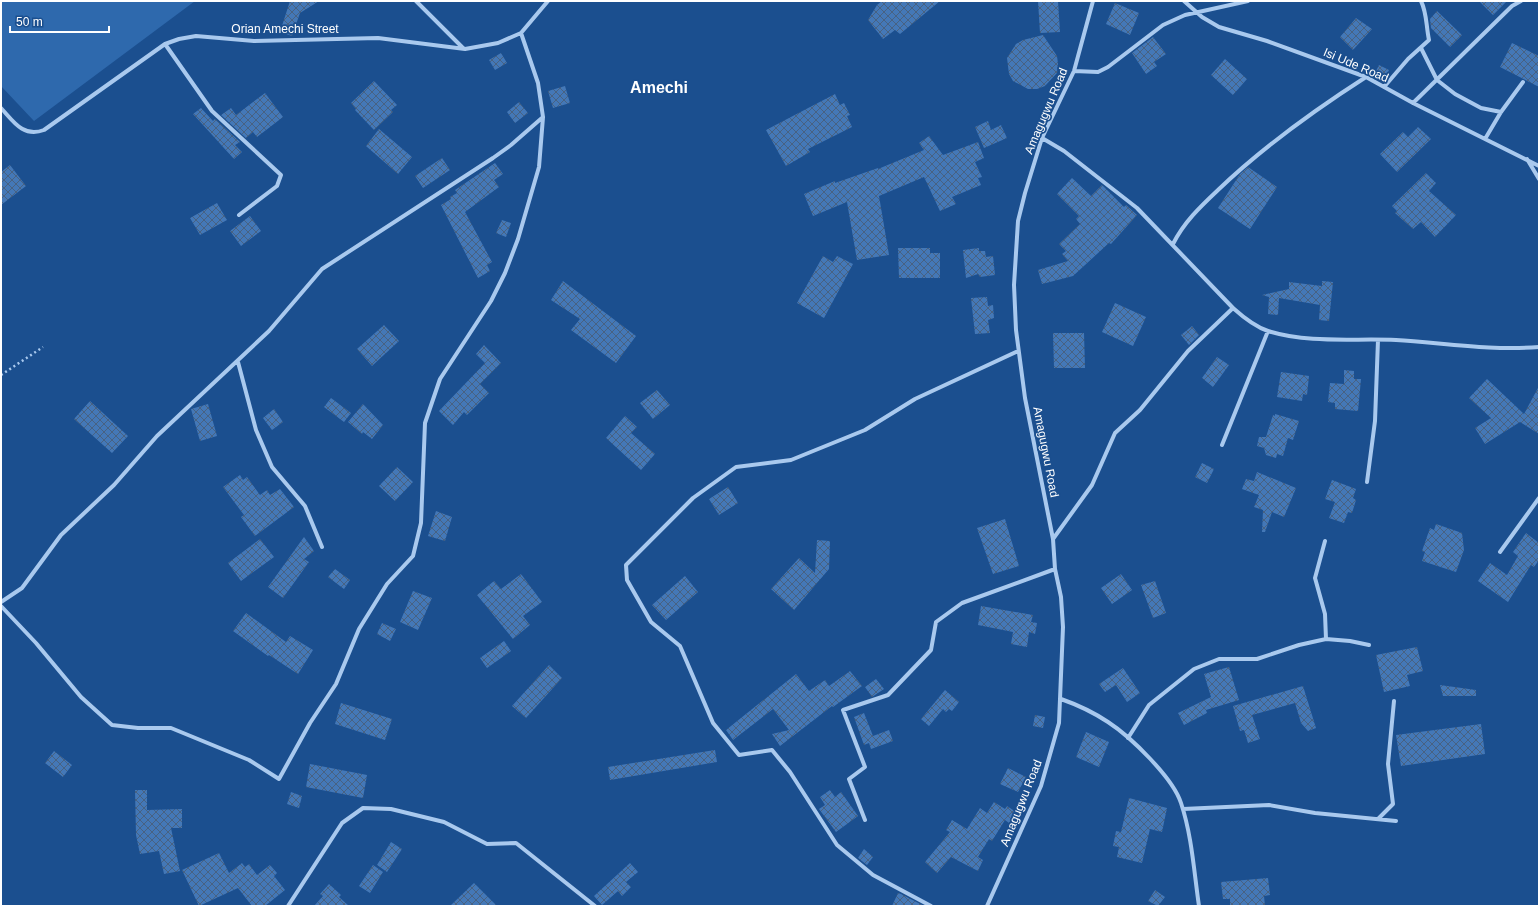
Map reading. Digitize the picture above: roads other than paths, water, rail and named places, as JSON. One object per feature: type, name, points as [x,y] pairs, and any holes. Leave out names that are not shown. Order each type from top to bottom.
[{"type":"street","points":[[416,1],[465,49]]},
{"type":"street","name":"Orian Amechi Street","points":[[1,108],[23,131],[37,133],[44,130],[164,44],[179,39],[196,36],[254,41],[378,38],[465,49],[498,43],[521,33],[548,1]]},
{"type":"street","name":"Amagugwu Road","points":[[987,906],[1041,786],[1057,731],[1061,699],[1063,627],[1061,597],[1055,569],[1053,539],[1025,398],[1018,351],[1014,285],[1018,221],[1025,193],[1042,138],[1074,71],[1093,1]]},
{"type":"street","name":"Isi Ude Road","points":[[1184,1],[1202,17],[1219,27],[1267,41],[1366,77],[1412,103],[1526,158],[1539,166]]},
{"type":"street","points":[[1074,71],[1098,72],[1163,25],[1196,11],[1248,1]]},
{"type":"street","points":[[1384,87],[1429,40],[1425,23],[1426,12],[1421,1]]},
{"type":"street","points":[[1412,103],[1512,6],[1521,1]]},
{"type":"street","points":[[1,606],[36,643],[81,697],[112,725],[138,728],[171,728],[250,760],[279,779],[310,723],[336,684],[359,629],[387,584],[413,556],[421,523],[425,422],[440,379],[491,301],[506,273],[539,167],[543,117],[538,83],[521,33]]},
{"type":"street","points":[[164,44],[212,111],[281,175],[277,186],[240,215]]},
{"type":"street","points":[[1421,48],[1437,80],[1455,94],[1481,108],[1501,112]]},
{"type":"street","points":[[1173,244],[1180,230],[1188,220],[1236,173],[1302,120],[1366,77]]},
{"type":"street","points":[[1485,139],[1501,112],[1523,82]]},
{"type":"street","points":[[1,602],[22,588],[61,535],[114,485],[157,436],[238,362],[269,331],[326,265],[493,158],[511,145],[543,117]]},
{"type":"street","points":[[1042,138],[1064,151],[1098,175],[1137,208],[1233,308],[1244,317],[1268,331],[1302,338],[1348,341],[1378,340],[1459,346],[1522,348],[1539,346]]},
{"type":"street","points":[[1526,158],[1539,179]]},
{"type":"street","points":[[1053,539],[1092,485],[1115,433],[1140,410],[1188,351],[1233,308]]},
{"type":"street","points":[[1222,445],[1268,331]]},
{"type":"street","points":[[1367,482],[1375,421],[1378,340]]},
{"type":"street","points":[[931,906],[873,875],[837,845],[790,772],[772,750],[739,754],[713,724],[680,646],[651,622],[627,580],[626,565],[693,498],[736,467],[791,460],[857,434],[915,399],[1018,351]]},
{"type":"street","points":[[238,362],[256,430],[272,467],[305,506],[322,547]]},
{"type":"street","points":[[1500,552],[1539,498]]},
{"type":"street","points":[[1325,541],[1316,578],[1325,614],[1326,639]]},
{"type":"street","points":[[865,820],[849,779],[865,767],[843,710],[888,695],[931,650],[936,622],[962,603],[1055,569]]},
{"type":"street","points":[[1128,738],[1150,705],[1194,669],[1219,659],[1257,659],[1298,645],[1326,639],[1350,641],[1369,645]]},
{"type":"street","points":[[1061,699],[1094,713],[1109,723],[1128,738],[1159,769],[1170,783],[1183,809],[1189,836],[1199,906]]},
{"type":"street","points":[[1378,819],[1393,804],[1388,764],[1394,701]]},
{"type":"street","points":[[1183,809],[1269,805],[1315,813],[1396,821]]},
{"type":"street","points":[[288,906],[342,823],[363,808],[391,810],[444,822],[487,844],[516,843],[595,906]]},
{"type":"district","name":"Amechi","points":[[659,87]]}]
